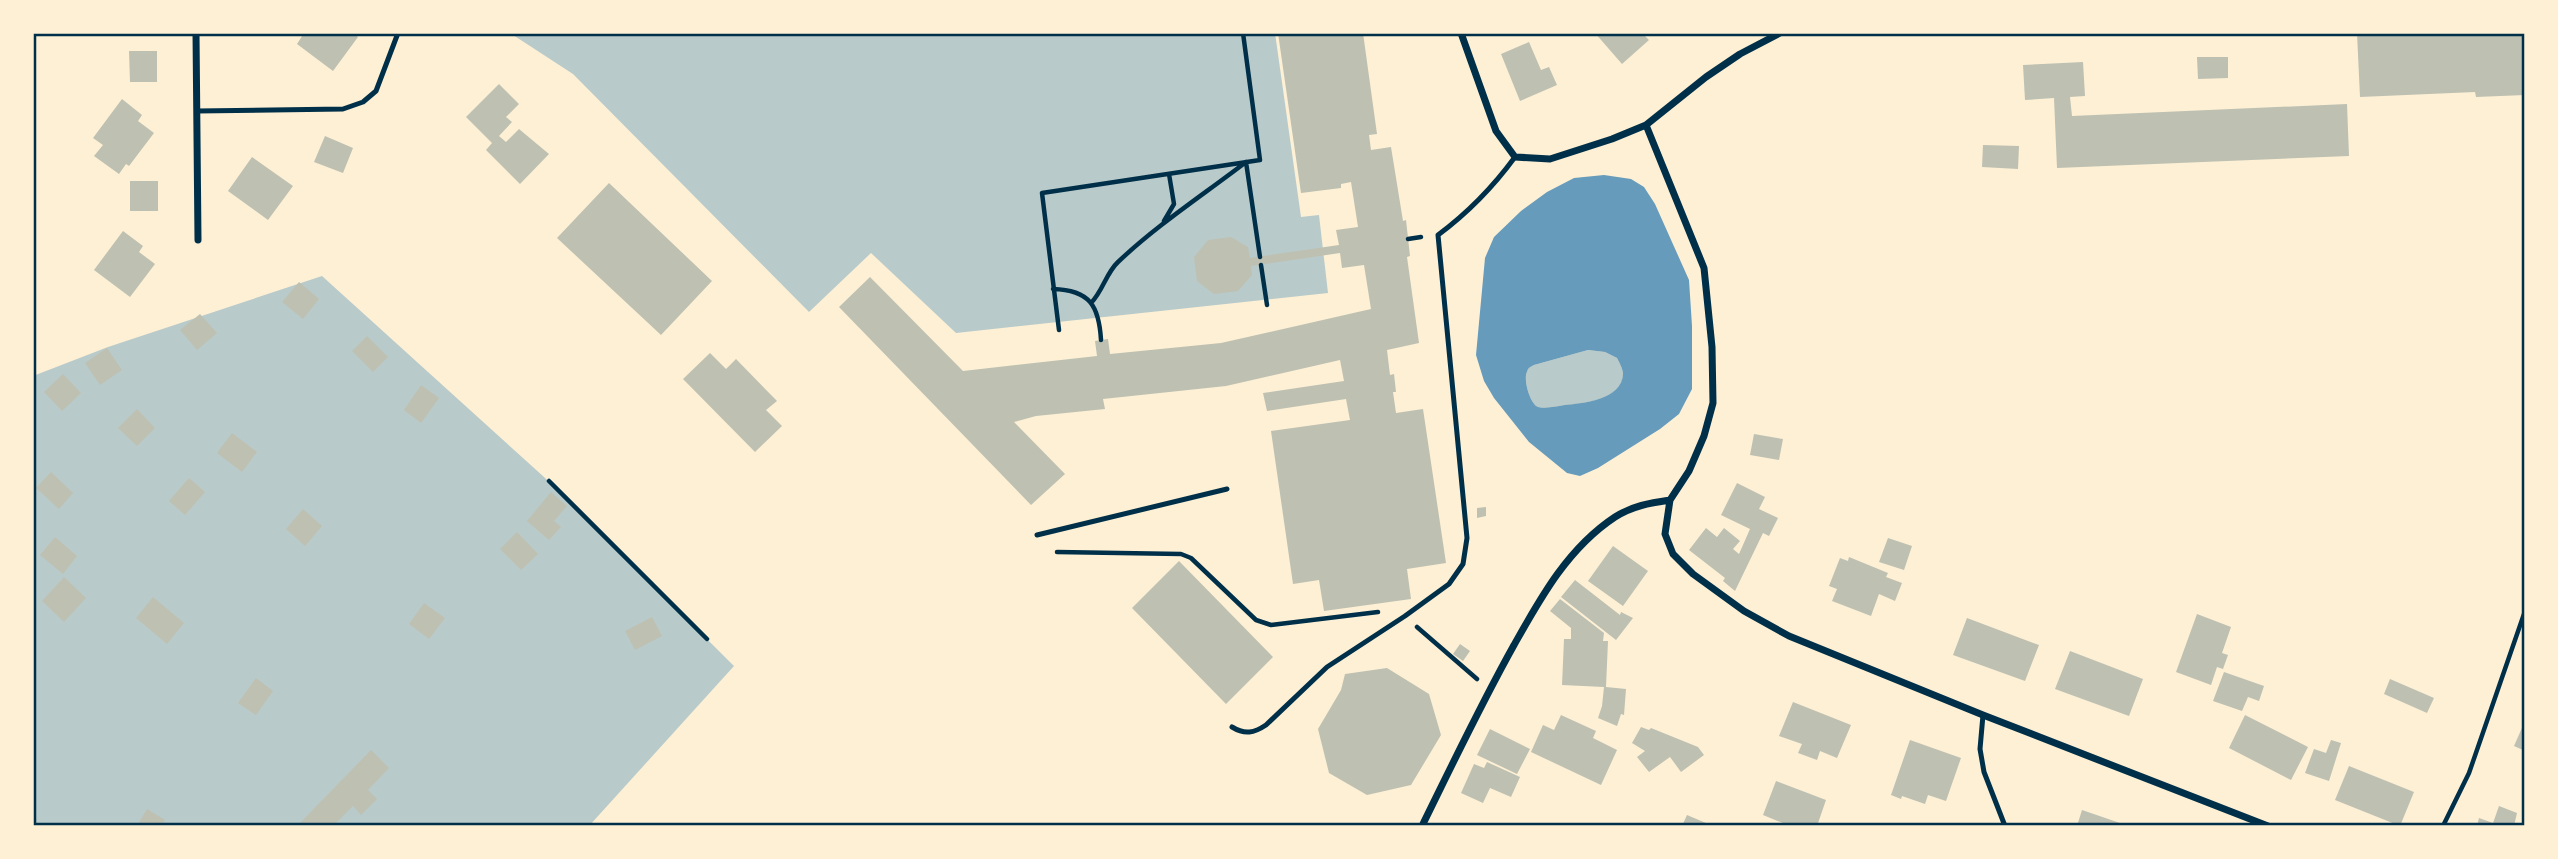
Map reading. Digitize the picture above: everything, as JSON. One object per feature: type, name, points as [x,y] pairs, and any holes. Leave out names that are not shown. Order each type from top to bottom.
[{"type":"street","points":[[196,33],[198,240]]},
{"type":"street","points":[[1461,33],[1496,131],[1516,156],[1550,159],[1646,125],[1706,77],[1740,54],[1780,33]]},
{"type":"street","points":[[1646,125],[1704,268],[1712,347],[1713,403],[1704,436],[1689,471],[1670,500],[1665,534],[1673,554],[1692,574],[1744,611],[1789,636],[2268,826]]},
{"type":"street","points":[[1422,826],[1491,688],[1558,572],[1585,540],[1616,516],[1640,505],[1670,500]]},
{"type":"lane","points":[[197,111],[343,109],[363,102],[376,91],[398,33]]},
{"type":"lane","points":[[1232,727],[1243,733],[1256,731],[1266,725],[1327,667],[1449,584],[1463,564],[1467,538],[1438,235],[1467,214],[1496,183],[1516,156]]},
{"type":"lane","points":[[1037,535],[1227,489]]},
{"type":"lane","points":[[1983,715],[1980,749],[1984,772],[2005,826]]},
{"type":"path","points":[[1059,331],[1042,193],[1260,160],[1243,33]]},
{"type":"path","points":[[1091,303],[1100,293],[1112,268],[1159,227],[1246,162]]},
{"type":"path","points":[[1246,162],[1260,257]]},
{"type":"path","points":[[1159,227],[1174,204],[1169,174]]},
{"type":"path","points":[[1261,265],[1267,305]]},
{"type":"path","points":[[1053,289],[1073,291],[1091,303],[1099,320],[1101,340]]},
{"type":"path","points":[[550,481],[707,639]]},
{"type":"path","points":[[1056,552],[1181,554],[1191,558],[1256,620],[1271,625],[1382,611],[1405,616],[1491,688]]},
{"type":"path","points":[[2443,826],[2469,773],[2524,614]]},
{"type":"shaded area","points":[[510,33],[1275,33],[1301,217],[1319,215],[1328,293],[956,333],[871,253],[809,312],[573,74]]},
{"type":"shaded area","points":[[322,276],[544,477],[734,666],[589,826],[33,826],[33,376],[108,347]]},
{"type":"shaded area","points":[[1588,350],[1605,352],[1617,358],[1623,374],[1617,390],[1592,401],[1548,408],[1535,405],[1527,385],[1526,375],[1529,368]]},
{"type":"water","points":[[1604,175],[1631,179],[1644,187],[1655,204],[1689,280],[1692,326],[1692,389],[1679,414],[1598,468],[1580,476],[1567,473],[1529,442],[1494,398],[1484,381],[1476,355],[1485,258],[1494,237],[1521,211],[1547,192],[1574,178]],"holes":[[[1588,350],[1605,352],[1617,358],[1623,372],[1621,383],[1609,395],[1591,401],[1548,408],[1538,407],[1532,401],[1526,380],[1530,367]]]},
{"type":"building","points":[[304,33],[353,33],[358,37],[333,71],[297,44]]},
{"type":"building","points":[[1278,33],[1363,33],[1377,134],[1369,135],[1371,150],[1391,147],[1403,221],[1406,220],[1410,256],[1407,257],[1419,343],[1387,350],[1390,375],[1394,374],[1396,413],[1423,409],[1446,563],[1407,569],[1411,599],[1324,611],[1319,580],[1293,584],[1271,431],[1350,420],[1346,399],[1267,411],[1263,393],[1344,381],[1340,360],[1226,386],[1103,399],[1105,409],[1036,416],[1014,422],[1065,474],[1031,505],[839,307],[870,277],[963,371],[1097,356],[1095,341],[1108,339],[1110,354],[1221,343],[1371,309],[1364,265],[1342,268],[1340,253],[1251,266],[1252,275],[1238,291],[1214,294],[1197,281],[1194,257],[1208,240],[1231,237],[1248,247],[1250,258],[1339,245],[1336,230],[1358,227],[1351,182],[1341,184],[1341,188],[1301,193]]},
{"type":"building","points":[[1595,33],[1642,33],[1649,40],[1622,64]]},
{"type":"building","points":[[2357,33],[2525,33],[2525,95],[2476,97],[2475,92],[2360,97]]},
{"type":"building","points":[[1529,42],[1541,70],[1549,67],[1557,85],[1520,101],[1501,54]]},
{"type":"building","points":[[129,51],[157,51],[157,82],[130,82]]},
{"type":"building","points":[[2197,57],[2228,57],[2228,78],[2198,79]]},
{"type":"building","points":[[2083,62],[2085,96],[2070,97],[2072,116],[2347,104],[2349,156],[2057,168],[2054,98],[2025,100],[2023,65]]},
{"type":"building","points":[[499,84],[519,104],[506,117],[512,122],[499,136],[506,142],[519,129],[549,154],[520,184],[486,150],[492,143],[466,117]]},
{"type":"building","points":[[122,99],[142,115],[138,121],[154,133],[129,166],[126,164],[119,174],[94,156],[103,145],[93,138]]},
{"type":"building","points":[[325,136],[353,148],[343,173],[314,162]]},
{"type":"building","points":[[1983,145],[2019,146],[2018,169],[1982,167]]},
{"type":"building","points":[[252,157],[293,186],[268,220],[228,191]]},
{"type":"building","points":[[130,181],[158,181],[158,211],[130,211]]},
{"type":"building","points":[[609,183],[712,281],[661,335],[557,238]]},
{"type":"building","points":[[123,231],[143,246],[139,252],[155,264],[130,297],[94,270]]},
{"type":"building","points":[[299,282],[319,299],[303,319],[282,302]]},
{"type":"building","points":[[200,314],[217,333],[197,350],[180,330]]},
{"type":"building","points":[[367,336],[388,357],[373,372],[352,351]]},
{"type":"building","points":[[107,348],[122,370],[100,385],[85,363]]},
{"type":"building","points":[[710,353],[726,369],[736,359],[777,401],[766,410],[782,426],[755,452],[683,379]]},
{"type":"building","points":[[63,374],[81,393],[62,411],[44,392]]},
{"type":"building","points":[[421,385],[439,398],[421,423],[404,410]]},
{"type":"building","points":[[137,409],[155,428],[137,446],[118,428]]},
{"type":"building","points":[[232,433],[257,452],[242,472],[217,453]]},
{"type":"building","points":[[1754,434],[1783,439],[1779,460],[1750,455]]},
{"type":"building","points":[[51,472],[73,493],[59,509],[36,488]]},
{"type":"building","points":[[189,478],[205,492],[185,515],[169,501]]},
{"type":"building","points":[[1737,483],[1765,497],[1759,509],[1778,518],[1769,536],[1763,533],[1735,591],[1723,581],[1725,578],[1689,550],[1706,528],[1717,537],[1724,528],[1740,541],[1733,549],[1739,554],[1750,529],[1721,515]]},
{"type":"building","points":[[551,492],[567,506],[554,521],[561,527],[549,540],[527,521]]},
{"type":"building","points":[[1486,507],[1486,516],[1477,518],[1477,508]]},
{"type":"building","points":[[303,509],[322,526],[305,546],[286,529]]},
{"type":"building","points":[[517,532],[538,554],[521,570],[500,549]]},
{"type":"building","points":[[55,537],[77,556],[63,574],[40,555]]},
{"type":"building","points":[[1888,538],[1912,546],[1904,570],[1879,562]]},
{"type":"building","points":[[1613,546],[1648,571],[1623,606],[1588,581]]},
{"type":"building","points":[[1849,557],[1888,573],[1886,577],[1902,583],[1895,601],[1879,594],[1871,616],[1832,601],[1837,589],[1829,586],[1840,558],[1848,561]]},
{"type":"building","points":[[1179,561],[1273,657],[1226,704],[1132,608]]},
{"type":"building","points":[[64,577],[86,598],[64,622],[42,601]]},
{"type":"building","points":[[1575,580],[1620,615],[1621,612],[1633,618],[1616,640],[1561,597]]},
{"type":"building","points":[[153,597],[184,623],[167,644],[136,618]]},
{"type":"building","points":[[1560,599],[1604,633],[1603,641],[1608,641],[1606,687],[1626,689],[1624,715],[1621,714],[1617,726],[1598,718],[1604,687],[1562,685],[1564,639],[1571,639],[1571,628],[1550,611]]},
{"type":"building","points":[[424,603],[445,618],[429,639],[409,624]]},
{"type":"building","points":[[2197,614],[2231,627],[2222,653],[2228,655],[2223,669],[2217,667],[2211,685],[2176,672]]},
{"type":"building","points":[[652,617],[662,636],[635,650],[625,631]]},
{"type":"building","points":[[1967,618],[2039,645],[2025,681],[1953,655]]},
{"type":"building","points":[[1460,644],[1470,651],[1463,661],[1453,654]]},
{"type":"building","points":[[2070,651],[2143,679],[2129,716],[2055,689]]},
{"type":"building","points":[[1387,668],[1429,694],[1441,735],[1411,785],[1367,795],[1329,773],[1318,729],[1341,690],[1345,674]]},
{"type":"building","points":[[2224,672],[2264,686],[2259,701],[2248,697],[2242,711],[2213,701]]},
{"type":"building","points":[[256,678],[273,691],[256,715],[238,703]]},
{"type":"building","points":[[2390,679],[2434,698],[2427,713],[2384,694]]},
{"type":"building","points":[[1793,702],[1851,725],[1837,758],[1820,751],[1817,760],[1798,753],[1802,744],[1779,736]]},
{"type":"building","points":[[1561,715],[1596,731],[1593,738],[1617,750],[1601,785],[1531,752],[1543,725],[1554,730]]},
{"type":"building","points":[[2245,715],[2308,747],[2291,780],[2229,748]]},
{"type":"building","points":[[2525,721],[2525,751],[2514,746]]},
{"type":"building","points":[[1641,727],[1649,730],[1651,728],[1698,747],[1704,755],[1681,772],[1670,757],[1649,772],[1637,757],[1645,751],[1632,743]]},
{"type":"building","points":[[1490,729],[1530,749],[1517,774],[1477,755]]},
{"type":"building","points":[[1910,740],[1961,758],[1946,801],[1928,795],[1925,804],[1891,795]]},
{"type":"building","points":[[2331,740],[2341,743],[2329,781],[2305,773],[2314,749],[2326,753]]},
{"type":"building","points":[[371,750],[389,768],[368,790],[377,799],[361,815],[353,806],[333,826],[297,826]]},
{"type":"building","points":[[1487,762],[1520,777],[1511,797],[1490,788],[1483,803],[1461,793],[1474,764],[1484,768]]},
{"type":"building","points":[[2349,766],[2414,792],[2400,826],[2335,800]]},
{"type":"building","points":[[1776,781],[1826,800],[1817,826],[1790,826],[1763,815]]},
{"type":"building","points":[[2499,806],[2517,813],[2514,826],[2477,826],[2479,818],[2493,823]]},
{"type":"building","points":[[147,809],[165,820],[162,826],[137,826]]},
{"type":"building","points":[[2082,810],[2117,822],[2127,826],[2077,826]]},
{"type":"building","points":[[1687,815],[1713,826],[1682,826]]}]
